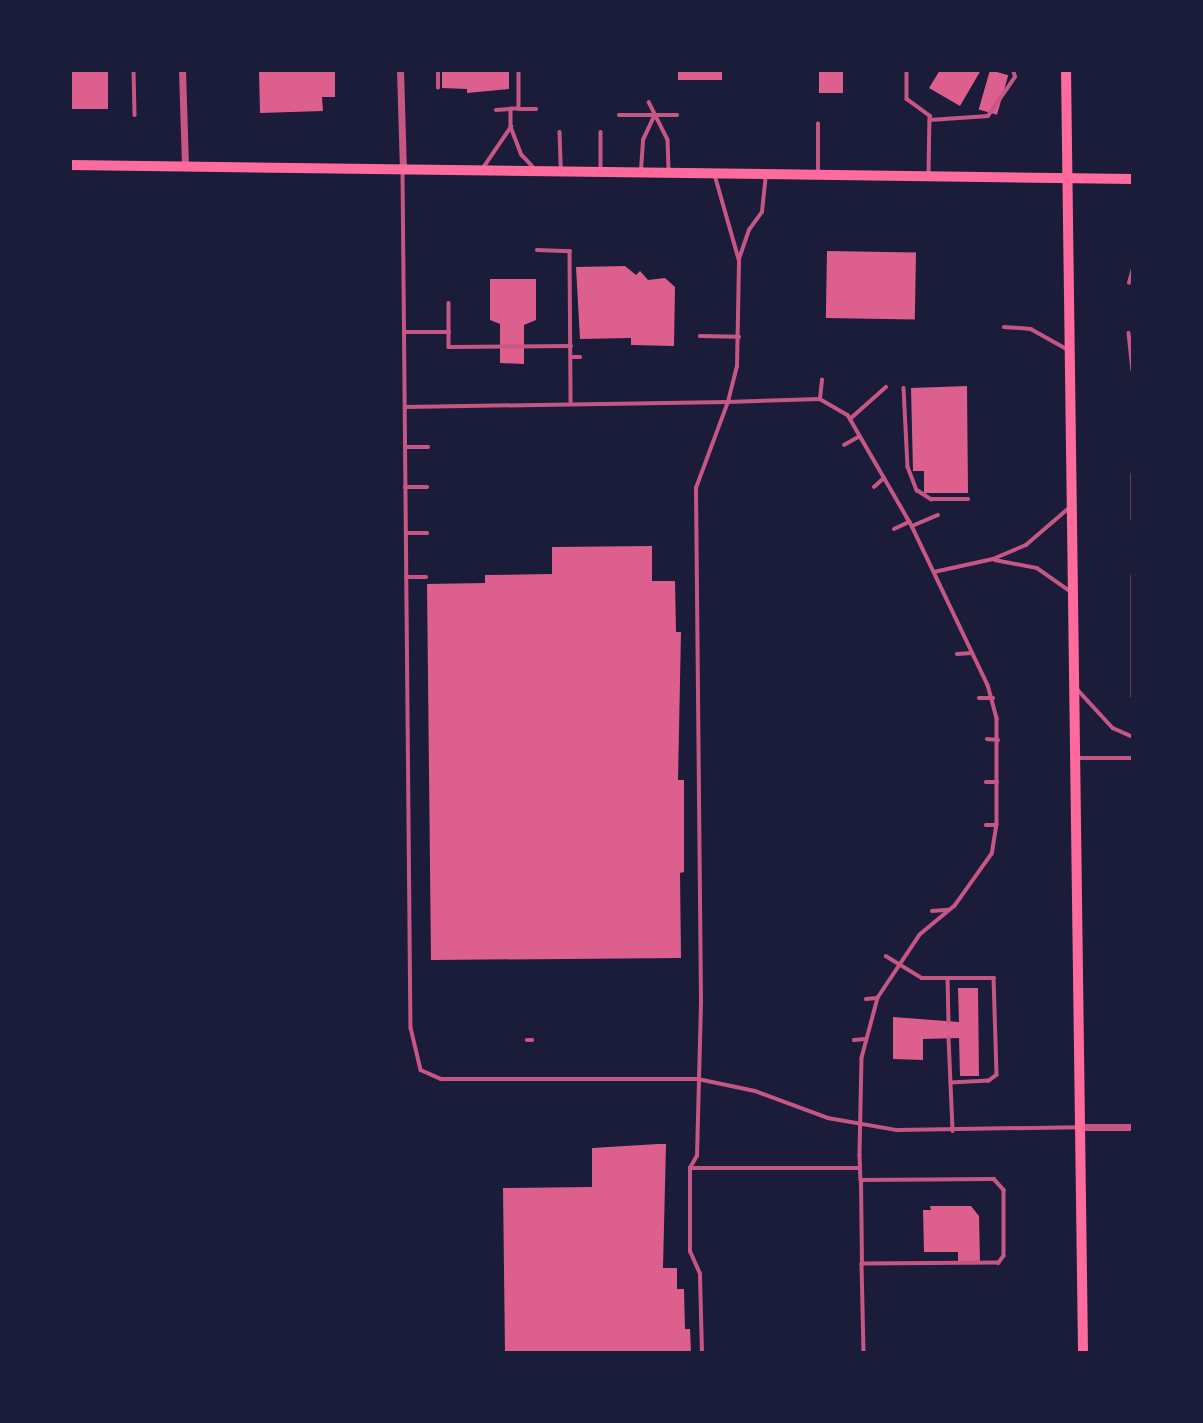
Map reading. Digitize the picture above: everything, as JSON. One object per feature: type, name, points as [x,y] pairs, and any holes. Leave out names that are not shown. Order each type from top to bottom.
[{"type":"main road","points":[[1066,70],[1077,689],[1083,1353]]},
{"type":"main road","points":[[70,165],[1133,179]]},
{"type":"street","points":[[182,70],[185,166]]},
{"type":"street","points":[[400,70],[403,169]]},
{"type":"street","points":[[1080,1127],[1133,1127]]},
{"type":"lane","points":[[134,70],[135,115]]},
{"type":"lane","points":[[438,70],[438,88]]},
{"type":"lane","points":[[519,70],[519,109]]},
{"type":"lane","points":[[907,70],[907,99],[930,116],[929,175]]},
{"type":"lane","points":[[930,120],[988,116],[1015,78],[1013,70]]},
{"type":"lane","points":[[649,102],[668,140],[669,171]]},
{"type":"lane","points":[[511,109],[511,127],[522,155],[537,171]]},
{"type":"lane","points":[[496,110],[536,109]]},
{"type":"lane","points":[[620,115],[677,115]]},
{"type":"lane","points":[[641,171],[643,140],[654,116]]},
{"type":"lane","points":[[818,124],[818,173]]},
{"type":"lane","points":[[481,170],[511,127]]},
{"type":"lane","points":[[560,132],[561,170]]},
{"type":"lane","points":[[601,132],[601,171]]},
{"type":"lane","points":[[403,169],[411,1028],[419,1066],[441,1079],[698,1079],[741,1087],[861,1125],[953,1130],[1080,1127]]},
{"type":"lane","points":[[702,1353],[700,1274],[690,1252],[690,1168],[697,1156],[701,741],[696,488],[728,402],[738,337],[739,261],[714,172]]},
{"type":"lane","points":[[739,261],[749,230],[762,212],[766,174]]},
{"type":"lane","points":[[537,250],[570,251],[576,247]]},
{"type":"lane","points":[[570,251],[571,404]]},
{"type":"lane","points":[[1129,283],[1133,269]]},
{"type":"lane","points":[[449,303],[449,347],[571,346]]},
{"type":"lane","points":[[1004,327],[1031,329],[1072,352]]},
{"type":"lane","points":[[404,332],[449,331]]},
{"type":"lane","points":[[1129,333],[1133,370]]},
{"type":"lane","points":[[700,337],[738,337]]},
{"type":"lane","points":[[571,358],[580,358]]},
{"type":"lane","points":[[820,400],[822,380]]},
{"type":"lane","points":[[850,419],[886,387]]},
{"type":"lane","points":[[904,388],[908,467],[917,491],[931,499],[968,499]]},
{"type":"lane","points":[[405,407],[820,400],[850,419],[934,572],[993,698],[998,740],[996,825],[992,854],[950,910],[920,934],[898,963],[878,998],[865,1039],[860,1168],[864,1353]]},
{"type":"lane","points":[[844,445],[860,436]]},
{"type":"lane","points":[[405,447],[428,447]]},
{"type":"lane","points":[[1133,474],[1133,519]]},
{"type":"lane","points":[[874,487],[884,478]]},
{"type":"lane","points":[[405,487],[427,488]]},
{"type":"lane","points":[[934,572],[993,559],[1036,540],[1073,503]]},
{"type":"lane","points":[[894,529],[938,515]]},
{"type":"lane","points":[[405,533],[427,533]]},
{"type":"lane","points":[[993,559],[1037,568],[1075,596]]},
{"type":"lane","points":[[1133,576],[1133,696]]},
{"type":"lane","points":[[406,578],[426,578]]},
{"type":"lane","points":[[957,654],[972,653]]},
{"type":"lane","points":[[1077,689],[1113,728],[1133,737]]},
{"type":"lane","points":[[979,698],[993,698]]},
{"type":"lane","points":[[987,739],[998,740]]},
{"type":"lane","points":[[1077,758],[1133,758]]},
{"type":"lane","points":[[986,782],[997,782]]},
{"type":"lane","points":[[986,825],[996,825]]},
{"type":"lane","points":[[974,868],[983,868]]},
{"type":"lane","points":[[932,911],[950,910]]},
{"type":"lane","points":[[886,956],[922,978],[994,978],[997,1075],[989,1081],[951,1083]]},
{"type":"lane","points":[[948,978],[949,1022]]},
{"type":"lane","points":[[866,999],[878,998]]},
{"type":"lane","points":[[949,1038],[953,1130]]},
{"type":"lane","points":[[854,1040],[865,1039]]},
{"type":"lane","points":[[527,1040],[532,1040]]},
{"type":"lane","points":[[690,1168],[860,1168]]},
{"type":"lane","points":[[860,1180],[995,1179],[1004,1190],[1006,1249],[999,1263],[862,1265]]},
{"type":"building","points":[[70,70],[108,70],[108,109],[70,109]]},
{"type":"building","points":[[259,70],[335,70],[335,97],[322,97],[323,111],[260,113]]},
{"type":"building","points":[[442,70],[509,70],[509,89],[467,93],[467,89],[442,88]]},
{"type":"building","points":[[678,70],[722,70],[722,80],[678,80]]},
{"type":"building","points":[[819,70],[843,70],[843,93],[819,93]]},
{"type":"building","points":[[940,70],[981,70],[960,106],[929,88]]},
{"type":"building","points":[[990,70],[1008,75],[997,115],[979,109]]},
{"type":"building","points":[[827,251],[916,253],[915,320],[826,318]]},
{"type":"building","points":[[625,266],[636,275],[640,271],[648,280],[665,278],[675,287],[674,346],[631,345],[631,338],[580,339],[576,267]]},
{"type":"building","points":[[490,279],[536,279],[536,320],[524,325],[524,364],[500,363],[500,324],[490,320]]},
{"type":"building","points":[[967,386],[968,493],[924,493],[924,471],[913,471],[911,388]]},
{"type":"building","points":[[652,546],[652,581],[675,581],[676,632],[681,632],[678,780],[684,780],[684,872],[680,873],[681,958],[431,960],[427,584],[485,583],[485,575],[552,574],[552,547]]},
{"type":"building","points":[[958,988],[978,988],[979,1076],[960,1076],[959,1038],[923,1039],[923,1060],[893,1059],[893,1017],[959,1022]]},
{"type":"building","points":[[666,1144],[663,1268],[677,1268],[677,1289],[684,1289],[685,1329],[690,1329],[691,1353],[505,1353],[503,1188],[592,1187],[592,1148]]},
{"type":"building","points":[[930,1206],[971,1206],[979,1216],[980,1263],[958,1263],[958,1252],[924,1252],[923,1210],[931,1210]]}]
